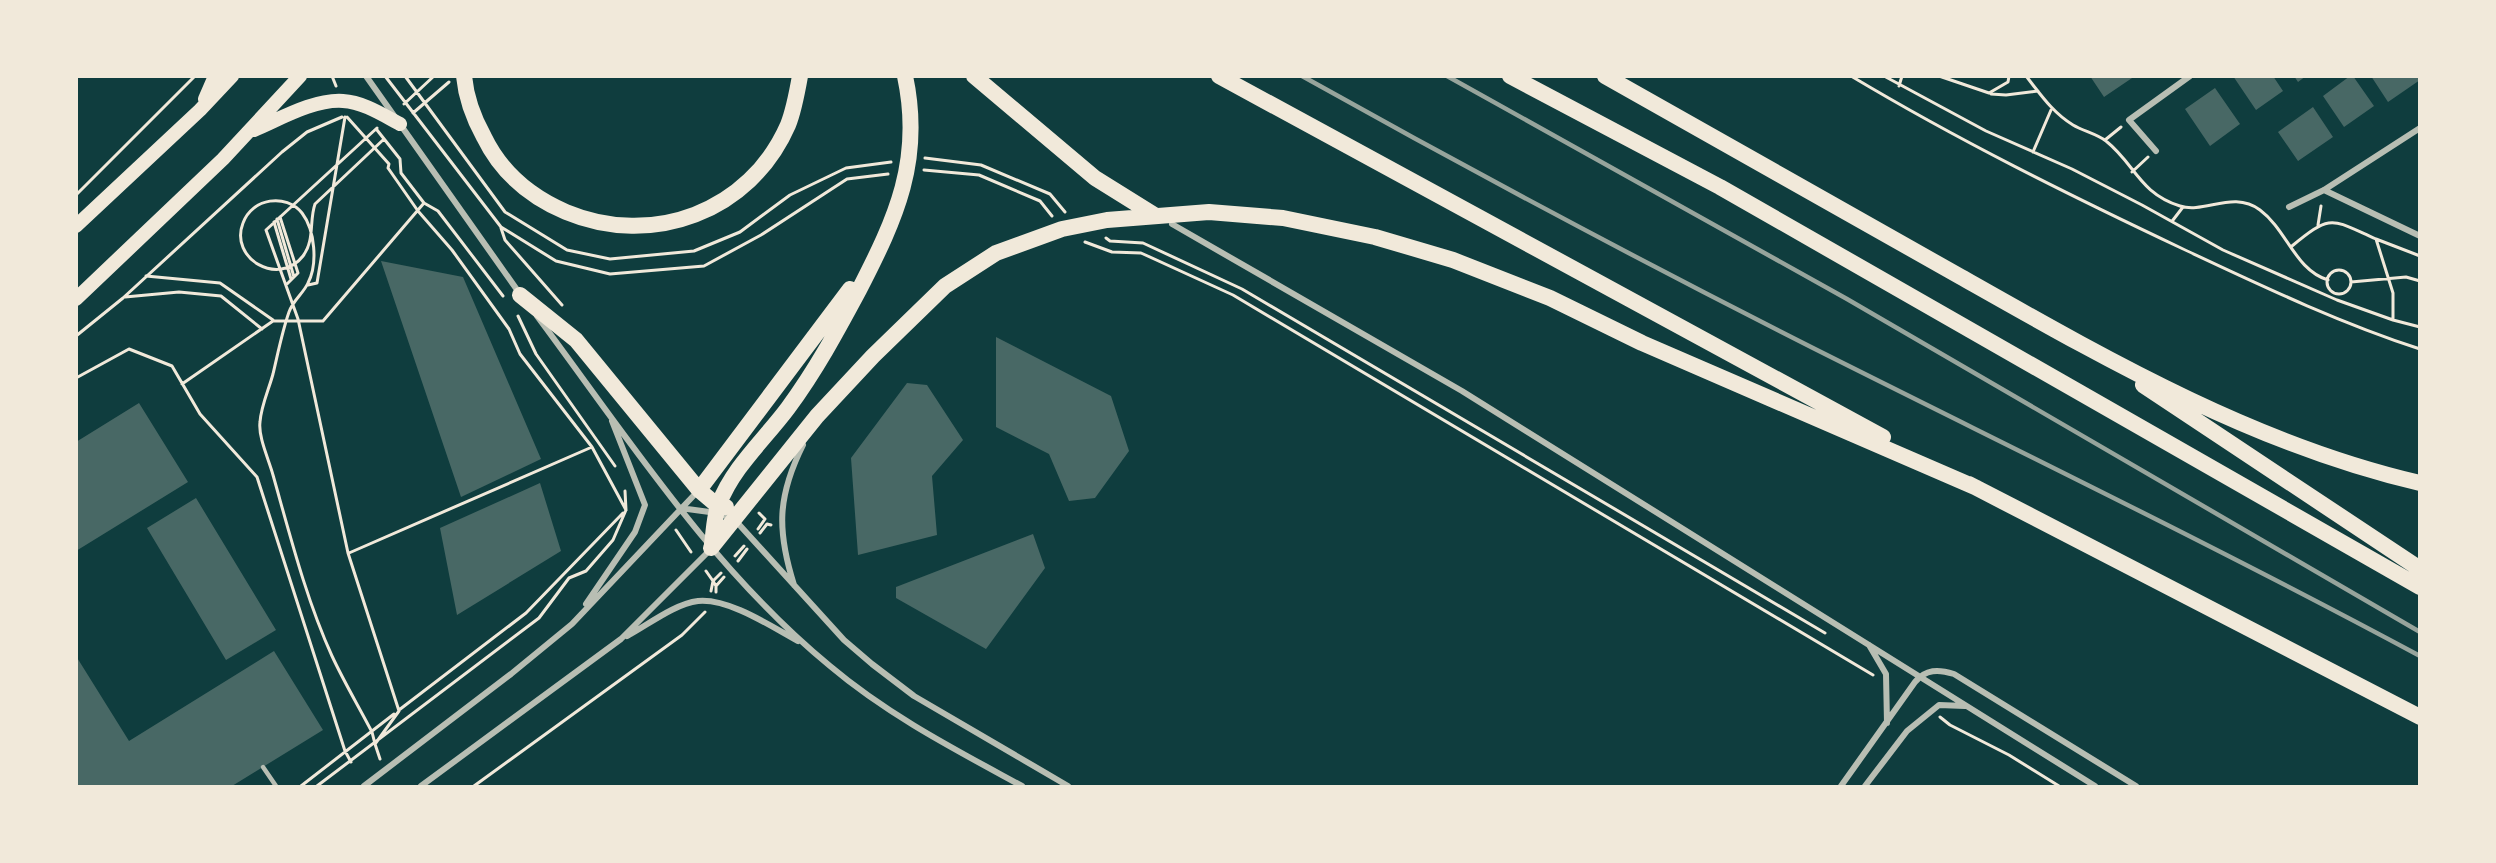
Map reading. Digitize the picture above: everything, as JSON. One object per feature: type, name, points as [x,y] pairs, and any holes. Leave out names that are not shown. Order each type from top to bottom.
[{"type":"highway","points":[[464,76],[472,110],[489,147],[519,183],[553,207],[577,216],[619,227],[639,227],[664,225],[708,210],[744,185],[776,147],[788,124],[800,76]]},
{"type":"highway","points":[[711,548],[717,510],[729,481],[787,409],[827,351],[879,250],[902,195],[909,155],[909,106],[905,76]]},
{"type":"highway","points":[[974,76],[1095,178],[1129,201],[1172,224]]},
{"type":"highway","points":[[1219,76],[1977,488],[2420,717]]},
{"type":"highway","points":[[1510,76],[1720,187],[2420,587]]},
{"type":"highway","points":[[1605,76],[2091,351],[2229,419],[2357,465],[2420,483]]},
{"type":"highway","points":[[711,548],[817,416],[873,356],[945,286],[996,253],[1043,235],[1107,220],[1209,212],[1283,218],[1375,237],[1463,264],[1550,298],[1642,343],[1977,488]]},
{"type":"highway","points":[[699,490],[879,250]]},
{"type":"highway","points":[[512,300],[576,340],[717,510],[741,510]]},
{"type":"highway","points":[[2091,351],[2420,569]]},
{"type":"main road","points":[[200,110],[215,76]]},
{"type":"main road","points":[[76,226],[200,110],[232,76]]},
{"type":"main road","points":[[76,298],[249,131],[300,76]]},
{"type":"main road","points":[[249,131],[312,106],[344,101],[360,105],[400,124]]},
{"type":"street","points":[[366,76],[400,124],[512,300],[608,411],[680,508],[729,568],[807,646],[877,702],[1018,785]]},
{"type":"street","points":[[2156,151],[2129,120],[2190,76]]},
{"type":"street","points":[[2289,207],[2324,190],[2420,128]]},
{"type":"street","points":[[2324,190],[2420,236]]},
{"type":"street","points":[[1172,224],[1462,391],[2095,786]]},
{"type":"street","points":[[572,624],[635,532],[645,505],[608,411]]},
{"type":"street","points":[[795,589],[782,548],[781,526],[791,468],[817,416]]},
{"type":"street","points":[[364,786],[572,624],[699,490]]},
{"type":"street","points":[[680,508],[717,510]]},
{"type":"street","points":[[741,510],[752,540],[844,640],[914,696],[1068,786]]},
{"type":"street","points":[[621,639],[711,548]]},
{"type":"street","points":[[422,786],[621,639],[679,608],[698,601],[714,603],[749,614],[807,646]]},
{"type":"street","points":[[1867,642],[1886,674],[1887,723]]},
{"type":"street","points":[[1841,786],[1921,676],[1941,670],[1954,674],[2136,786]]},
{"type":"street","points":[[1865,786],[1907,731],[1939,705],[1965,706]]},
{"type":"lane","points":[[263,767],[276,786]]},
{"type":"path","points":[[76,195],[195,76]]},
{"type":"path","points":[[384,76],[501,226],[556,261],[610,274],[704,266],[761,235],[847,179],[889,174]]},
{"type":"path","points":[[405,76],[505,212],[567,250],[610,258],[694,251],[740,232],[790,195],[846,168],[899,161]]},
{"type":"path","points":[[400,108],[434,76]]},
{"type":"path","points":[[413,114],[455,76]]},
{"type":"path","points":[[1851,76],[2006,163],[2117,218],[2319,312],[2420,349]]},
{"type":"path","points":[[1884,76],[1986,131],[2173,221],[2223,250],[2337,300],[2420,327]]},
{"type":"path","points":[[1899,86],[1902,76]]},
{"type":"path","points":[[1939,76],[1989,93],[2006,95],[2038,91]]},
{"type":"path","points":[[1989,93],[2008,82],[2009,76]]},
{"type":"path","points":[[2026,76],[2051,110],[2073,126],[2105,140],[2132,172],[2160,199],[2193,209],[2217,202],[2245,203],[2259,209],[2292,246],[2303,266],[2315,276],[2328,280]]},
{"type":"path","points":[[2033,152],[2051,110]]},
{"type":"path","points":[[76,336],[123,298],[307,132],[345,116],[353,117]]},
{"type":"path","points":[[345,116],[389,164],[388,168],[418,211],[452,250],[510,329],[520,354],[592,447],[626,510]]},
{"type":"path","points":[[307,285],[317,283],[345,116]]},
{"type":"path","points":[[2105,140],[2129,120]]},
{"type":"path","points":[[383,123],[266,230],[298,319],[348,553],[399,711]]},
{"type":"path","points":[[374,126],[400,159],[401,173],[424,203],[438,211],[512,300],[536,354],[618,472]]},
{"type":"path","points":[[385,771],[372,732],[332,656],[314,607],[260,424],[292,302],[307,285],[313,266],[313,249],[312,240],[311,232],[301,211],[292,204],[282,201],[259,204],[243,221],[242,244],[254,263],[275,270],[297,263],[309,244],[311,236],[312,229],[313,210],[315,204],[387,136]]},
{"type":"path","points":[[2132,172],[2156,151]]},
{"type":"path","points":[[921,159],[932,157],[981,165],[1050,194],[1067,216]]},
{"type":"path","points":[[923,171],[934,169],[979,175],[1040,201],[1059,224]]},
{"type":"path","points":[[2318,225],[2324,190]]},
{"type":"path","points":[[182,384],[273,321],[298,319],[323,321],[424,203]]},
{"type":"path","points":[[2173,221],[2183,207]]},
{"type":"path","points":[[277,220],[298,273],[286,285]]},
{"type":"path","points":[[277,220],[293,278]]},
{"type":"path","points":[[2292,246],[2318,225],[2336,221],[2420,256]]},
{"type":"path","points":[[1102,236],[1110,241],[1143,243],[1242,289],[1828,635]]},
{"type":"path","points":[[1077,237],[1112,252],[1141,253],[1233,295],[1887,683]]},
{"type":"path","points":[[2376,239],[2393,293],[2393,320]]},
{"type":"path","points":[[2343,271],[2349,275],[2351,282],[2349,289],[2338,294],[2331,291],[2328,280],[2332,273],[2343,271]]},
{"type":"path","points":[[146,276],[220,284],[273,321]]},
{"type":"path","points":[[2351,282],[2406,277],[2420,281]]},
{"type":"path","points":[[123,298],[179,292],[221,296],[263,329]]},
{"type":"path","points":[[2337,300],[2338,294]]},
{"type":"path","points":[[76,378],[129,349],[172,366],[200,414],[257,477],[345,751],[351,763]]},
{"type":"path","points":[[348,553],[592,447]]},
{"type":"path","points":[[317,786],[351,763],[539,618],[569,578],[586,571],[613,540],[626,510],[623,482]]},
{"type":"path","points":[[301,786],[526,613],[626,510],[645,505]]},
{"type":"path","points":[[741,510],[765,519],[752,540]]},
{"type":"path","points":[[669,521],[713,581],[729,568]]},
{"type":"path","points":[[474,786],[682,635],[714,603],[716,586],[752,540],[767,524],[781,526]]},
{"type":"path","points":[[1933,710],[1950,725],[2009,755],[2059,786]]},
{"type":"path","points":[[375,744],[399,711]]},
{"type":"building","points":[[2090,76],[2135,76],[2104,97]]},
{"type":"building","points":[[2233,76],[2273,76],[2283,91],[2256,110]]},
{"type":"building","points":[[2294,76],[2306,76],[2298,82]]},
{"type":"building","points":[[2353,76],[2374,106],[2344,127],[2323,96]]},
{"type":"building","points":[[2371,76],[2420,76],[2420,80],[2388,102]]},
{"type":"building","points":[[2215,88],[2240,124],[2210,146],[2185,109]]},
{"type":"building","points":[[2313,107],[2333,137],[2298,161],[2278,132]]},
{"type":"building","points":[[381,261],[463,277],[541,459],[461,497]]},
{"type":"building","points":[[996,337],[1111,396],[1129,451],[1095,498],[1069,501],[1049,454],[996,427]]},
{"type":"building","points":[[907,383],[927,385],[963,440],[932,476],[937,535],[858,555],[851,458]]},
{"type":"building","points":[[139,403],[188,482],[76,551],[76,442]]},
{"type":"building","points":[[540,483],[561,551],[457,615],[440,528]]},
{"type":"building","points":[[196,498],[276,630],[226,660],[147,528]]},
{"type":"building","points":[[1033,534],[1045,568],[986,649],[896,598],[896,587]]},
{"type":"building","points":[[274,651],[323,730],[232,786],[76,786],[76,656],[129,741]]},
{"type":"railway","points":[[1302,76],[1683,281],[2193,538],[2420,656]]},
{"type":"railway","points":[[1447,76],[1847,299],[2420,632]]}]
